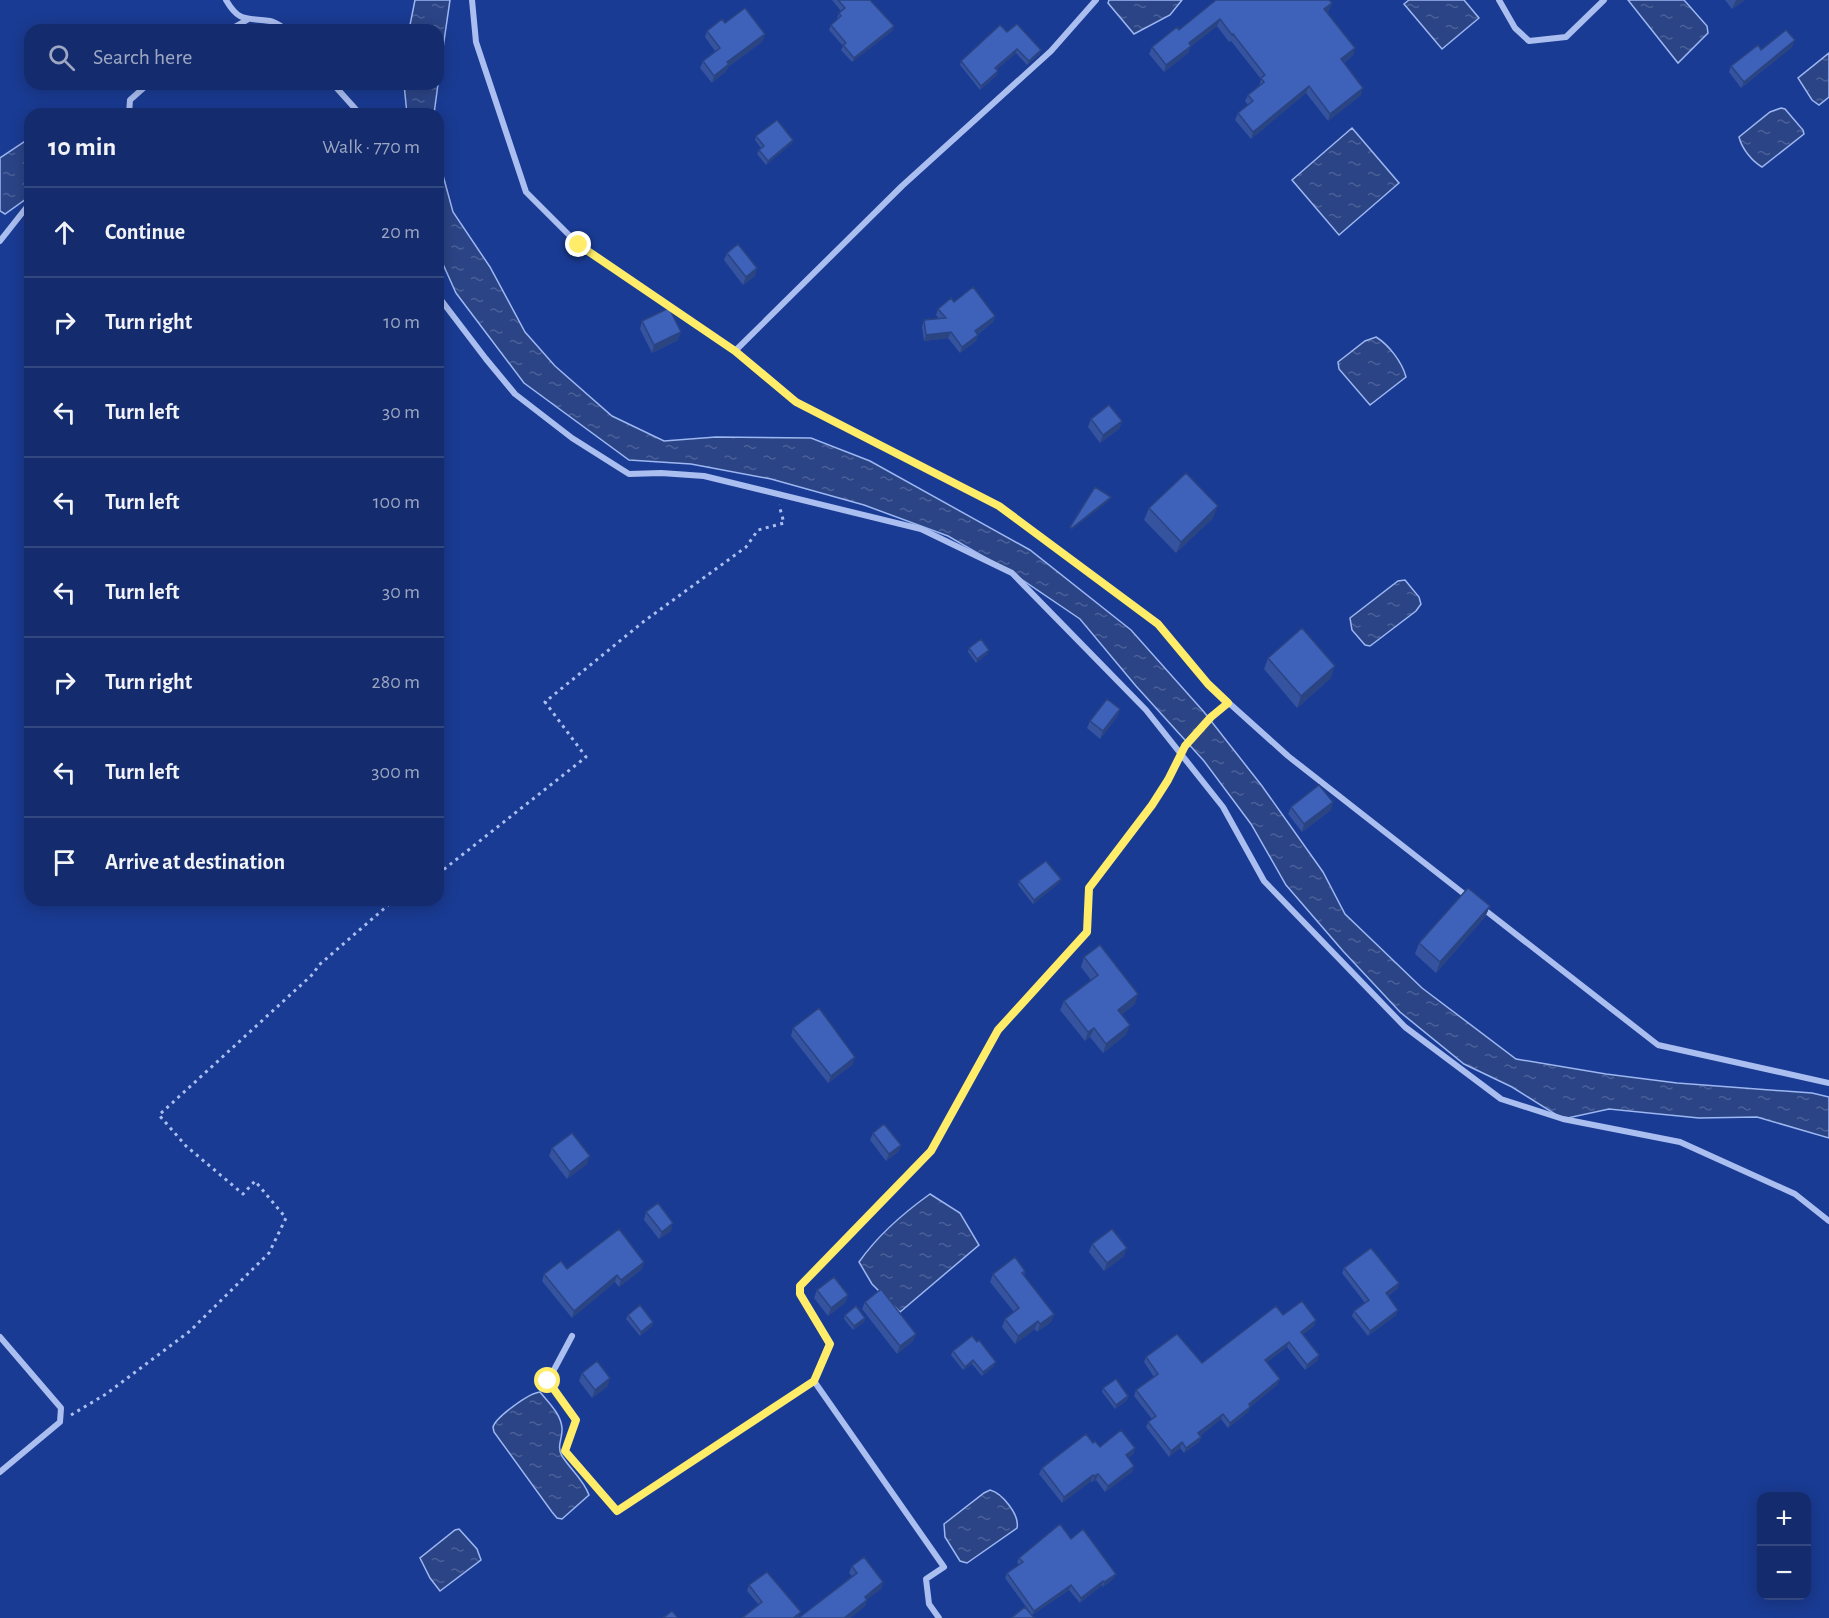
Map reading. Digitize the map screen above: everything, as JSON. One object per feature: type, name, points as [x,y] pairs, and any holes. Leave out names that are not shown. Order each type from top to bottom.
[{"type":"street","points":[[226,0],[232,10],[247,20]]},
{"type":"street","points":[[472,0],[476,42],[526,192],[579,245],[735,351],[796,402],[999,506],[1158,624],[1208,684],[1288,756],[1658,1045],[1829,1083]]},
{"type":"street","points":[[735,351],[902,186],[1051,51],[1096,0]]},
{"type":"street","points":[[1499,0],[1515,28],[1529,41],[1566,37],[1604,0]]},
{"type":"street","points":[[240,24],[247,20],[272,21],[277,24]]},
{"type":"street","points":[[129,108],[130,100],[141,90]]},
{"type":"street","points":[[338,90],[355,108]]},
{"type":"street","points":[[0,241],[24,211]]},
{"type":"street","points":[[444,304],[515,394],[600,457],[629,474],[661,473],[704,476],[921,529],[1012,573],[1146,710],[1223,807],[1264,881],[1405,1027],[1501,1099],[1563,1119],[1680,1142],[1795,1194],[1829,1221]]},
{"type":"street","points":[[572,1336],[548,1381],[576,1420],[565,1451],[617,1511],[814,1381],[830,1344],[800,1294],[800,1286],[931,1151],[998,1030],[1087,932],[1089,888],[1152,805],[1185,746],[1211,717],[1228,703]]},
{"type":"street","points":[[0,1337],[61,1408],[60,1422],[0,1472]]},
{"type":"street","points":[[814,1381],[944,1567],[926,1579],[929,1605],[939,1618]]},
{"type":"path","points":[[444,869],[586,757],[545,702],[643,622],[746,547],[758,530],[784,523],[776,492]]},
{"type":"path","points":[[60,1422],[106,1394],[190,1331],[269,1253],[286,1218],[255,1181],[243,1194],[186,1146],[159,1115],[313,974],[319,964],[387,906]]},
{"type":"water","points":[[415,0],[450,0],[444,41],[444,24],[410,24]]},
{"type":"water","points":[[1109,0],[1182,0],[1170,15],[1134,34],[1108,3]]},
{"type":"water","points":[[1409,0],[1464,0],[1479,18],[1442,49],[1404,4]]},
{"type":"water","points":[[1628,0],[1684,0],[1707,26],[1708,33],[1678,63]]},
{"type":"water","points":[[1829,53],[1829,97],[1819,105],[1812,100],[1798,78]]},
{"type":"water","points":[[405,90],[437,90],[435,108],[406,108]]},
{"type":"water","points":[[1785,109],[1804,134],[1762,167],[1748,154],[1739,137],[1770,112]]},
{"type":"water","points":[[1352,128],[1399,183],[1339,235],[1292,180]]},
{"type":"water","points":[[24,142],[24,200],[5,214],[0,211],[0,158]]},
{"type":"water","points":[[444,179],[453,212],[490,267],[525,332],[555,366],[612,416],[664,441],[716,437],[811,438],[870,461],[1030,550],[1131,630],[1204,712],[1262,786],[1323,872],[1345,914],[1422,988],[1516,1059],[1677,1083],[1812,1093],[1829,1097],[1829,1138],[1757,1117],[1699,1118],[1609,1109],[1563,1119],[1512,1087],[1464,1064],[1400,1012],[1286,885],[1251,824],[1204,761],[1136,686],[1080,619],[1012,573],[948,536],[864,505],[771,479],[691,464],[629,460],[524,383],[456,293],[444,266]]},
{"type":"water","points":[[1376,337],[1394,354],[1406,377],[1370,405],[1339,369],[1338,362],[1365,341]]},
{"type":"water","points":[[1405,580],[1419,597],[1421,604],[1416,611],[1370,646],[1365,645],[1352,630],[1350,618],[1398,581]]},
{"type":"water","points":[[930,1194],[960,1213],[979,1245],[900,1312],[872,1284],[859,1262],[891,1225]]},
{"type":"water","points":[[540,1392],[554,1408],[561,1423],[562,1456],[584,1484],[589,1495],[562,1519],[557,1518],[552,1512],[494,1432],[493,1427],[500,1417],[514,1406],[528,1396]]},
{"type":"water","points":[[990,1490],[1000,1495],[1009,1505],[1016,1517],[1017,1528],[967,1563],[960,1561],[945,1537],[944,1524]]},
{"type":"water","points":[[459,1529],[477,1549],[481,1560],[440,1591],[430,1578],[420,1558]]},
{"type":"building","points":[[838,0],[870,0],[894,26],[854,58],[843,45],[846,43],[831,25],[841,16],[839,13],[845,8]]},
{"type":"building","points":[[1216,0],[1329,0],[1332,3],[1324,9],[1355,48],[1341,59],[1363,88],[1330,114],[1309,86],[1253,132],[1238,113],[1253,101],[1248,95],[1264,82],[1261,78],[1265,75],[1220,19],[1189,43],[1191,46],[1166,65],[1152,47],[1177,27],[1179,30]]},
{"type":"building","points":[[745,8],[765,34],[727,62],[729,64],[714,76],[703,61],[720,48],[707,31],[722,19],[725,23]]},
{"type":"building","points":[[1017,24],[1041,50],[1029,61],[1017,49],[995,68],[998,71],[981,86],[961,61],[1000,25],[1007,32]]},
{"type":"building","points":[[1786,30],[1795,40],[1744,82],[1731,66],[1758,45],[1761,50]]},
{"type":"building","points":[[777,120],[793,140],[768,161],[759,150],[764,146],[756,136]]},
{"type":"building","points":[[738,244],[757,268],[746,277],[727,253]]},
{"type":"building","points":[[973,287],[995,316],[975,331],[978,335],[962,347],[951,332],[926,335],[924,320],[946,318],[938,309],[951,298],[954,302]]},
{"type":"building","points":[[669,308],[681,332],[654,345],[642,321]]},
{"type":"building","points":[[1109,405],[1122,421],[1103,435],[1091,419]]},
{"type":"building","points":[[1186,473],[1218,506],[1181,542],[1149,508]]},
{"type":"building","points":[[1095,487],[1111,497],[1072,528],[1070,527]]},
{"type":"building","points":[[1302,628],[1335,666],[1301,696],[1268,658]]},
{"type":"building","points":[[981,639],[989,650],[977,659],[969,648]]},
{"type":"building","points":[[1107,699],[1120,709],[1103,731],[1090,721]]},
{"type":"building","points":[[1319,785],[1333,802],[1304,824],[1291,807]]},
{"type":"building","points":[[1046,861],[1061,879],[1034,900],[1019,881]]},
{"type":"building","points":[[1468,888],[1490,906],[1440,962],[1419,943]]},
{"type":"building","points":[[1100,945],[1138,994],[1118,1010],[1130,1025],[1106,1044],[1094,1028],[1088,1032],[1064,1001],[1098,975],[1084,957]]},
{"type":"building","points":[[819,1008],[855,1057],[831,1076],[793,1028]]},
{"type":"building","points":[[884,1124],[901,1145],[889,1154],[873,1133]]},
{"type":"building","points":[[572,1133],[590,1156],[570,1172],[552,1148]]},
{"type":"building","points":[[658,1203],[673,1223],[662,1232],[646,1212]]},
{"type":"building","points":[[619,1229],[644,1262],[621,1280],[617,1275],[574,1311],[544,1274],[561,1261],[567,1269]]},
{"type":"building","points":[[1112,1229],[1127,1248],[1107,1263],[1092,1244]]},
{"type":"building","points":[[1371,1248],[1399,1283],[1386,1293],[1398,1310],[1370,1331],[1354,1311],[1369,1300],[1344,1268]]},
{"type":"building","points":[[1015,1257],[1025,1271],[1022,1273],[1054,1314],[1040,1324],[1038,1321],[1018,1336],[1005,1319],[1019,1308],[993,1274]]},
{"type":"building","points":[[834,1277],[848,1295],[831,1308],[817,1290]]},
{"type":"building","points":[[881,1289],[916,1334],[900,1346],[865,1302]]},
{"type":"building","points":[[1302,1301],[1316,1320],[1301,1332],[1319,1355],[1307,1365],[1289,1342],[1265,1360],[1280,1379],[1249,1404],[1250,1407],[1230,1423],[1223,1414],[1198,1433],[1201,1437],[1186,1448],[1182,1442],[1171,1451],[1148,1422],[1156,1416],[1136,1390],[1158,1374],[1146,1357],[1177,1334],[1202,1363],[1276,1306],[1283,1315]]},
{"type":"building","points":[[640,1305],[653,1322],[641,1332],[628,1315]]},
{"type":"building","points":[[856,1306],[865,1318],[854,1326],[845,1315]]},
{"type":"building","points":[[972,1336],[977,1342],[979,1340],[996,1362],[983,1372],[973,1360],[965,1367],[953,1351]]},
{"type":"building","points":[[597,1361],[610,1378],[595,1390],[582,1373]]},
{"type":"building","points":[[1116,1379],[1128,1396],[1116,1405],[1103,1388]]},
{"type":"building","points":[[1121,1430],[1135,1448],[1126,1455],[1134,1466],[1108,1486],[1098,1474],[1093,1475],[1064,1497],[1042,1468],[1086,1434],[1093,1443],[1095,1441],[1100,1447]]},
{"type":"building","points":[[1060,1524],[1071,1539],[1083,1529],[1116,1574],[1081,1598],[1071,1585],[1034,1611],[1007,1573],[1023,1562],[1019,1558]]},
{"type":"building","points":[[864,1557],[883,1582],[865,1597],[867,1600],[844,1618],[800,1617],[857,1573],[852,1566]]},
{"type":"building","points":[[767,1572],[801,1612],[793,1618],[742,1618],[762,1602],[749,1585]]},
{"type":"building","points":[[1025,1607],[1034,1618],[1011,1618]]},
{"type":"building","points":[[672,1611],[678,1618],[663,1618]]},
{"type":"route","points":[[548,1381],[576,1420],[565,1451],[617,1511],[814,1381],[830,1344],[800,1294],[800,1286],[931,1151],[998,1030],[1087,932],[1089,888],[1152,805],[1185,746],[1211,717],[1228,703],[1208,684],[1158,624],[999,506],[796,402],[735,351],[579,245]]}]
